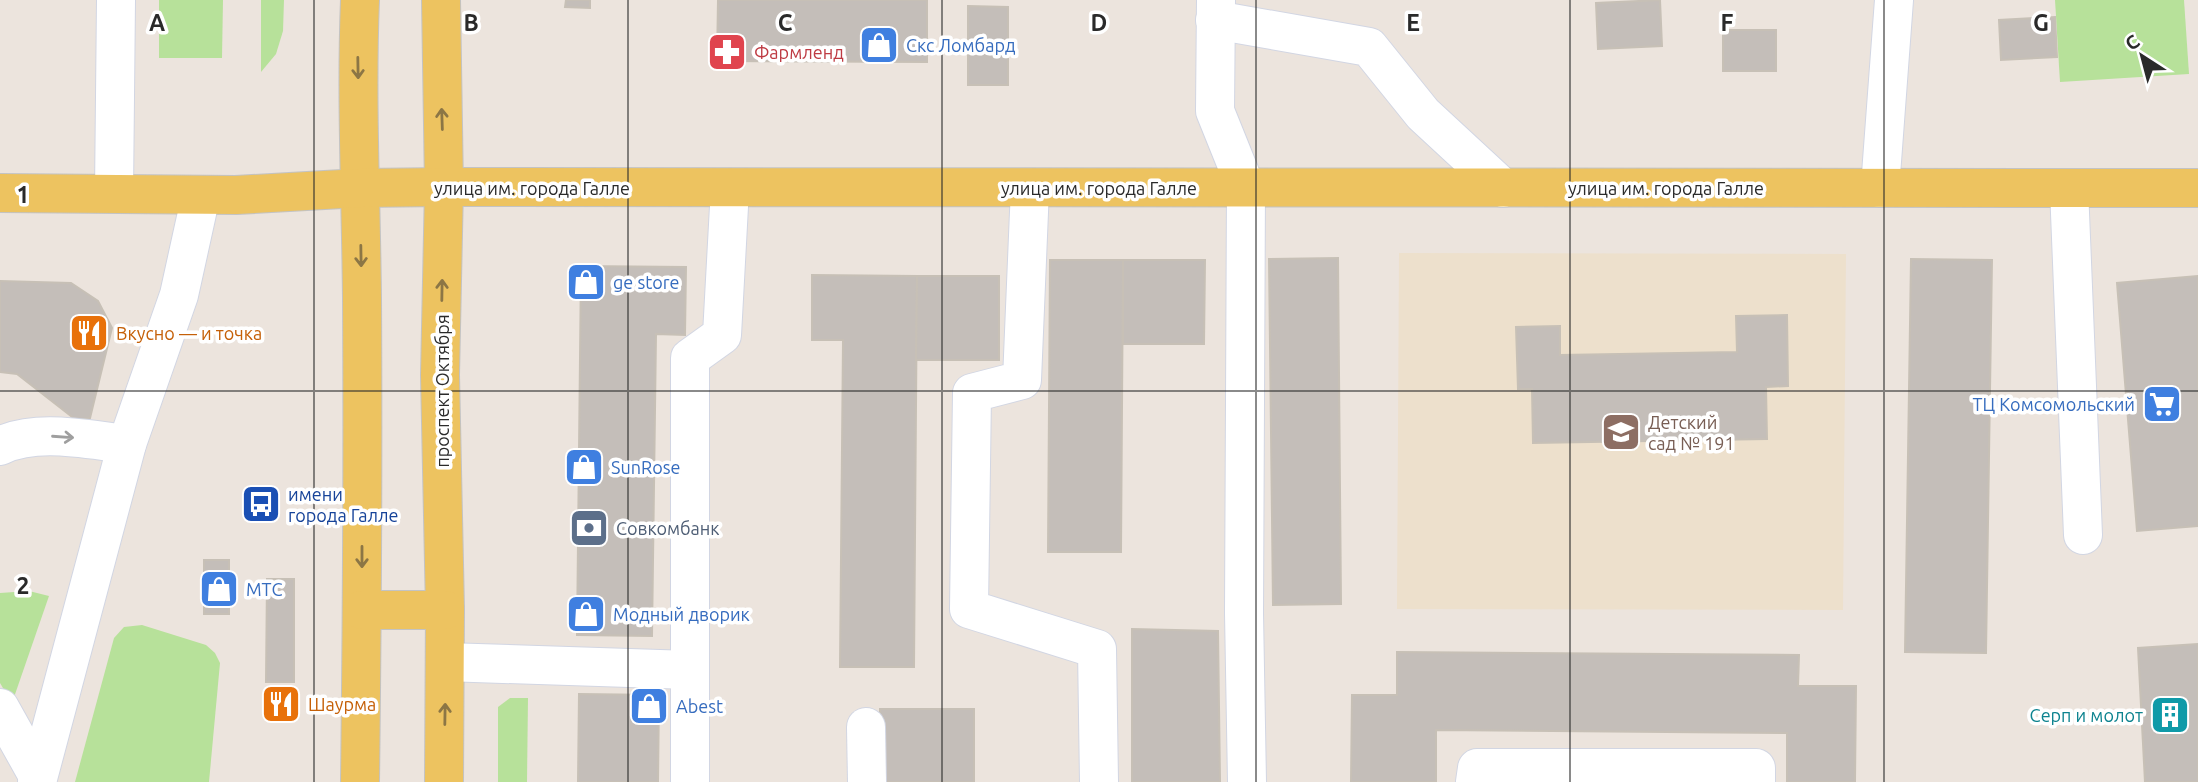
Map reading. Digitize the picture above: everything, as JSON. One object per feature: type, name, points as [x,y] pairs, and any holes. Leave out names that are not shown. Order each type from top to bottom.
[{"type":"main road","points":[[359,0],[362,610],[360,782]]},
{"type":"main road","name":"проспект Октября","points":[[441,0],[444,187],[440,375],[446,610],[444,782]]},
{"type":"main road","name":"улица им. города Галле","points":[[0,193],[201,195],[444,187],[2198,188]]},
{"type":"main road","points":[[362,610],[446,610]]},
{"type":"street","points":[[114,193],[116,0]]},
{"type":"street","points":[[1880,188],[1894,0]]},
{"type":"street","points":[[1247,782],[1244,612],[1245,188],[1215,111],[1215,10],[1369,47],[1423,114],[1503,188]]},
{"type":"street","points":[[690,782],[690,358],[722,335],[730,188]]},
{"type":"street","points":[[1030,188],[1023,380],[972,393],[969,609],[1097,649],[1099,782]]},
{"type":"street","points":[[2070,188],[2083,535]]},
{"type":"street","points":[[38,779],[127,444],[179,295],[201,195]]},
{"type":"street","points":[[0,446],[9,442],[55,436],[127,444]]},
{"type":"street","points":[[445,662],[690,670]]},
{"type":"street","points":[[0,708],[38,779]]},
{"type":"street","points":[[866,727],[867,782]]},
{"type":"street","points":[[1475,782],[1477,768],[1756,768],[1756,782]]},
{"type":"shaded area","name":"Детский сад № 191","points":[[1399,253],[1846,254],[1843,610],[1397,609]]},
{"type":"green space","points":[[159,0],[223,0],[222,58],[159,58]]},
{"type":"green space","points":[[261,0],[284,0],[283,31],[276,54],[261,72]]},
{"type":"green space","points":[[2055,0],[2184,0],[2189,74],[2060,82]]},
{"type":"green space","points":[[29,591],[49,596],[12,703],[0,683],[0,593]]},
{"type":"green space","points":[[142,625],[206,645],[215,653],[220,663],[209,782],[75,782],[114,638],[124,627]]},
{"type":"green space","points":[[510,698],[528,698],[527,782],[498,782],[498,707]]},
{"type":"building","points":[[566,0],[590,0],[590,8],[565,7]]},
{"type":"building","points":[[718,0],[927,0],[927,62],[717,61]]},
{"type":"building","points":[[1660,0],[1662,46],[1598,49],[1596,3]]},
{"type":"building","points":[[968,6],[1008,7],[1008,85],[968,85]]},
{"type":"building","points":[[2055,17],[2057,57],[2001,60],[1999,20]]},
{"type":"building","points":[[1723,30],[1776,30],[1776,71],[1723,71]]},
{"type":"building","points":[[1338,258],[1341,604],[1273,605],[1269,259]]},
{"type":"building","points":[[1911,259],[1992,260],[1986,653],[1905,652]]},
{"type":"building","points":[[1050,260],[1123,260],[1121,552],[1048,552]]},
{"type":"building","points":[[1123,260],[1205,260],[1204,344],[1123,344]]},
{"type":"building","points":[[581,266],[686,267],[685,335],[656,334],[652,636],[577,635]]},
{"type":"building","points":[[812,275],[917,276],[914,667],[840,667],[843,340],[812,340]]},
{"type":"building","points":[[917,276],[999,276],[999,360],[916,360]]},
{"type":"building","name":"ТЦ Комсомольский","points":[[2198,276],[2198,526],[2137,531],[2117,283]]},
{"type":"building","points":[[0,281],[71,283],[98,301],[112,328],[90,418],[76,420],[17,374],[0,372]]},
{"type":"building","points":[[1787,315],[1788,386],[1766,387],[1767,439],[1533,443],[1532,389],[1518,389],[1516,327],[1560,326],[1560,355],[1737,352],[1736,316]]},
{"type":"building","points":[[204,560],[229,560],[229,614],[204,614]]},
{"type":"building","points":[[267,579],[294,579],[294,682],[266,682]]},
{"type":"building","points":[[1132,629],[1218,631],[1220,782],[1132,782]]},
{"type":"building","name":"Серп и молот","points":[[2198,644],[2198,782],[2145,782],[2138,648]]},
{"type":"building","points":[[1397,652],[1799,655],[1798,686],[1856,686],[1855,782],[1787,782],[1787,733],[1436,730],[1436,782],[1351,782],[1352,695],[1397,695]]},
{"type":"building","points":[[579,694],[659,695],[658,782],[578,782]]},
{"type":"building","points":[[880,709],[974,709],[974,782],[880,782]]},
{"type":"place","name":"Скс Ломбард","points":[[879,45]]},
{"type":"place","name":"Фармленд","points":[[727,52]]},
{"type":"place","name":"ge store","points":[[586,282]]},
{"type":"place","name":"Вкусно — и точка","points":[[89,333]]},
{"type":"place","name":"ТЦ Комсомольский","points":[[2162,404]]},
{"type":"place","name":"Детский сад № 191","points":[[1621,432]]},
{"type":"place","name":"SunRose","points":[[584,467]]},
{"type":"place","name":"имени города Галле","points":[[261,504]]},
{"type":"place","name":"Совкомбанк","points":[[589,528]]},
{"type":"place","name":"МТС","points":[[219,589]]},
{"type":"place","name":"Модный дворик","points":[[586,614]]},
{"type":"place","name":"Шаурма","points":[[281,704]]},
{"type":"place","name":"Abest","points":[[649,706]]},
{"type":"place","name":"Серп и молот","points":[[2170,715]]}]
